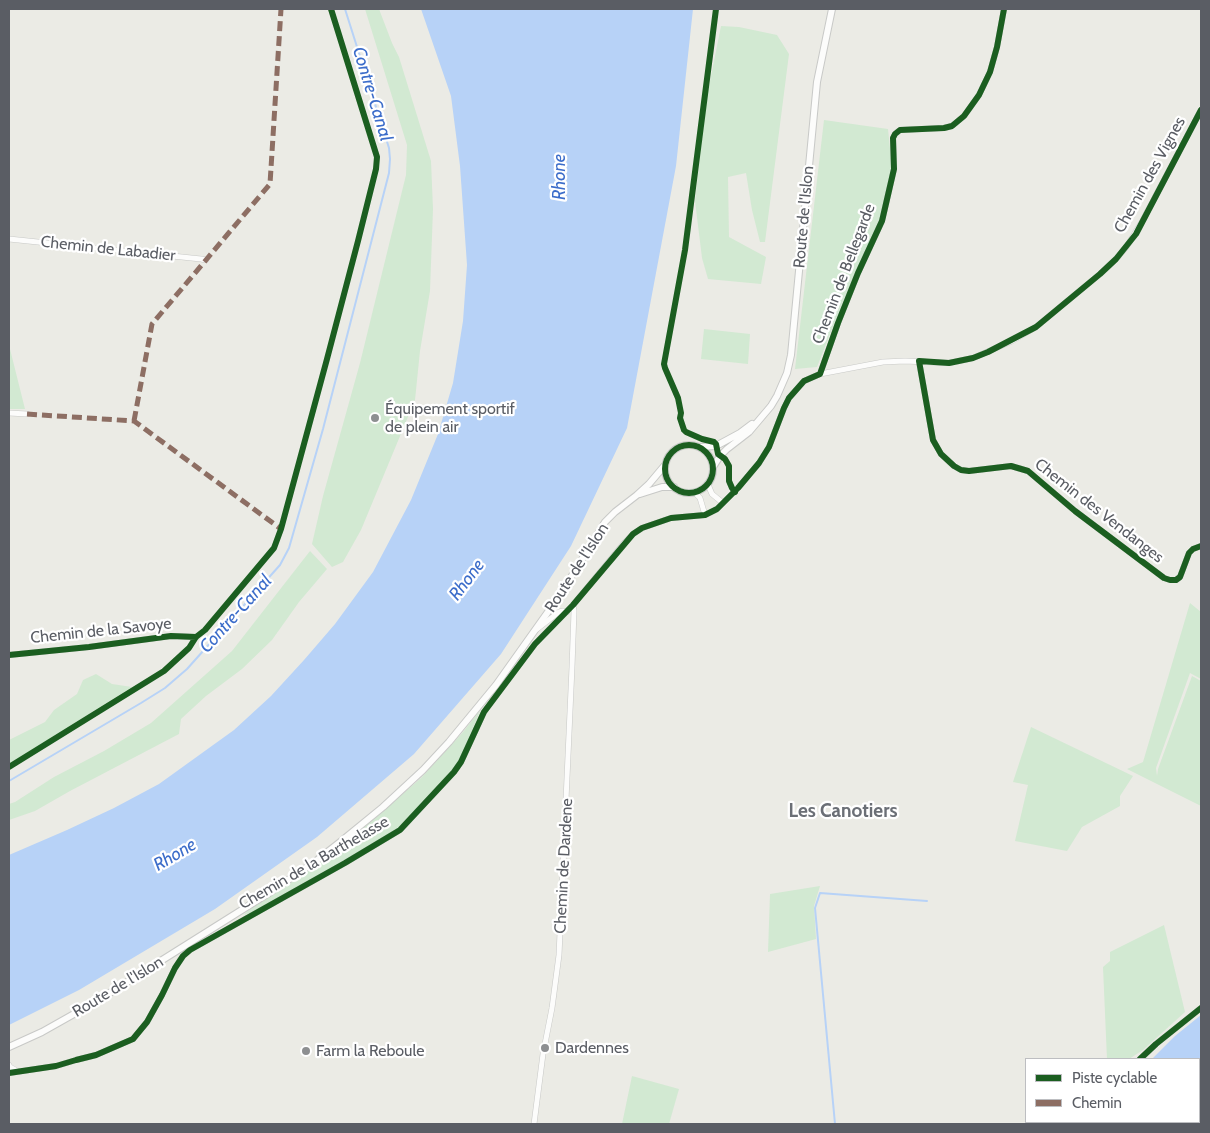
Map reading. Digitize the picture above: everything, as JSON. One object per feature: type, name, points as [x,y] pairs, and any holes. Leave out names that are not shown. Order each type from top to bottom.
[{"type":"street","name":"Route de l'Islon","points":[[713,467],[720,456],[749,432],[771,406],[787,373],[791,355],[817,82],[832,9]]},
{"type":"street","name":"Chemin de Bellegarde","points":[[820,374],[858,273],[882,221],[894,169],[893,138],[895,134],[900,130],[952,126],[964,116],[979,95],[990,72],[1004,9]]},
{"type":"street","name":"Chemin des Vignes","points":[[724,503],[759,463],[769,447],[789,398],[804,382],[820,374],[883,362],[919,361],[949,363],[973,358],[1036,327],[1100,274],[1116,259],[1136,234],[1201,110]]},
{"type":"street","name":"Chemin de Labadier","points":[[9,239],[206,260]]},
{"type":"street","name":"Chemin des Vendanges","points":[[919,361],[933,440],[941,454],[954,466],[968,471],[1011,466],[1028,472],[1075,512],[1164,578],[1170,580],[1176,580],[1180,577],[1189,552],[1193,548],[1201,546]]},
{"type":"street","points":[[9,413],[28,414]]},
{"type":"street","name":"Route de l'Islon","points":[[700,447],[713,447],[724,443],[760,419]]},
{"type":"street","points":[[685,445],[700,447],[711,459],[713,467],[708,483],[700,490],[694,492],[681,491],[674,488],[667,478],[666,465],[669,455],[677,448],[685,445]]},
{"type":"street","name":"Route de l'Islon","points":[[9,1047],[49,1028],[105,996],[272,891],[316,861],[383,807],[423,770],[449,742],[496,685],[560,594],[605,522],[649,484],[666,465]]},
{"type":"street","points":[[708,483],[712,494],[724,503]]},
{"type":"street","name":"Route de l'Islon","points":[[637,495],[662,487],[674,488]]},
{"type":"street","points":[[694,492],[700,498],[706,515]]},
{"type":"street","name":"Chemin de la Barthelasse","points":[[9,1073],[56,1066],[96,1055],[133,1039],[147,1022],[168,985],[174,968],[190,950],[337,868],[400,830],[454,772],[461,762],[484,712],[536,644],[567,612],[633,534],[642,528],[671,518],[706,515],[724,503]]},
{"type":"street","name":"Chemin de Dardene","points":[[534,1124],[559,955],[573,605]]},
{"type":"street","points":[[535,631],[558,612],[563,610],[567,612]]},
{"type":"street","name":"Chemin de la Savoye","points":[[9,655],[172,636],[196,637]]},
{"type":"street","points":[[1141,1058],[1201,1008]]},
{"type":"street","points":[[9,1065],[14,1070],[23,1072]]},
{"type":"green space","points":[[365,9],[379,9],[399,57],[431,161],[433,209],[430,291],[420,351],[415,400],[361,530],[343,562],[332,567],[312,544],[323,496],[360,363],[406,175],[407,145]]},
{"type":"green space","points":[[721,26],[739,27],[777,35],[789,54],[765,242],[760,242],[746,173],[728,177],[729,237],[766,257],[761,284],[708,279],[702,258],[695,201],[707,96]]},
{"type":"green space","points":[[824,120],[888,129],[892,168],[879,222],[844,299],[817,367],[795,369]]},
{"type":"green space","points":[[704,329],[750,334],[748,364],[701,359]]},
{"type":"green space","points":[[9,345],[25,409],[9,409]]},
{"type":"green space","points":[[310,551],[327,569],[299,602],[272,640],[242,669],[206,696],[181,719],[179,734],[35,811],[9,820],[9,804],[151,723],[232,651]]},
{"type":"green space","points":[[1190,603],[1201,612],[1201,679],[1190,673],[1156,768],[1157,776],[1192,676],[1201,681],[1201,806],[1127,769],[1143,762]]},
{"type":"green space","points":[[96,674],[112,684],[132,687],[9,764],[9,740],[45,722],[54,710],[77,694],[83,680]]},
{"type":"green space","points":[[481,709],[458,764],[398,830],[253,912],[243,915],[344,845],[421,778],[463,732]]},
{"type":"green space","points":[[1031,727],[1133,776],[1120,796],[1120,806],[1082,827],[1067,851],[1015,841],[1028,785],[1013,782]]},
{"type":"green space","points":[[820,886],[814,906],[816,939],[768,952],[770,894]]},
{"type":"green space","points":[[1164,925],[1185,1012],[1143,1050],[1131,1058],[1107,1058],[1103,967],[1110,961],[1110,952]]},
{"type":"green space","points":[[632,1076],[679,1089],[669,1124],[622,1124]]},
{"type":"water","name":"Rhone","points":[[421,9],[693,9],[676,166],[627,428],[571,546],[501,654],[414,754],[317,837],[215,909],[79,990],[9,1025],[9,855],[114,808],[159,784],[234,730],[271,696],[335,624],[373,572],[411,500],[438,434],[453,383],[463,321],[467,265],[460,166],[451,96]]},
{"type":"water","points":[[1201,1015],[1201,1124],[1088,1124],[1200,1123],[1200,1058],[1153,1058],[1175,1036]]},
{"type":"waterway","name":"Contre-Canal","points":[[9,781],[165,688],[187,669],[280,565],[289,548],[323,429],[389,173],[389,148],[345,9]]},
{"type":"waterway","points":[[835,1124],[815,908],[820,893],[927,901]]},
{"type":"marked path","points":[[134,421],[152,324],[270,184],[281,9]]},
{"type":"marked path","points":[[27,414],[134,421],[281,529]]},
{"type":"cycle path","points":[[9,767],[164,671],[189,648],[196,637],[205,630],[274,548],[281,529],[327,359],[376,169],[377,157],[331,9]]},
{"type":"cycle path","points":[[716,9],[685,250],[664,364],[678,398],[680,418],[684,430],[716,444],[718,454],[725,459],[729,466],[729,481],[735,492]]},
{"type":"cycle path","points":[[9,1073],[56,1066],[96,1055],[133,1039],[147,1022],[175,968],[183,956],[190,950],[400,830],[454,772],[461,762],[484,712],[535,644],[573,605],[633,534],[642,528],[671,518],[705,515],[717,509],[738,488],[759,463],[769,447],[789,398],[804,381],[820,374],[858,273],[882,221],[894,169],[893,138],[895,134],[900,130],[952,126],[964,116],[979,95],[990,72],[1004,9]]},
{"type":"cycle path","points":[[1201,110],[1136,234],[1116,259],[1100,274],[1036,327],[988,352],[973,358],[949,363],[919,361],[933,440],[941,454],[954,466],[961,470],[969,471],[1011,466],[1028,471],[1075,511],[1164,578],[1170,580],[1176,580],[1180,577],[1189,553],[1201,546]]},
{"type":"cycle path","points":[[689,445],[698,447],[706,452],[711,460],[713,469],[711,478],[706,486],[698,491],[689,493],[680,491],[672,486],[667,478],[665,469],[667,460],[672,452],[680,447],[689,445]]},
{"type":"cycle path","points":[[9,655],[171,636],[196,637]]},
{"type":"cycle path","points":[[1141,1058],[1201,1008]]},
{"type":"place","name":"Équipement sportif de plein air","points":[[375,418]]},
{"type":"place","name":"Dardennes","points":[[545,1048]]},
{"type":"place","name":"Farm la Reboule","points":[[306,1051]]},
{"type":"district","name":"Les Canotiers","points":[[843,811]]}]
